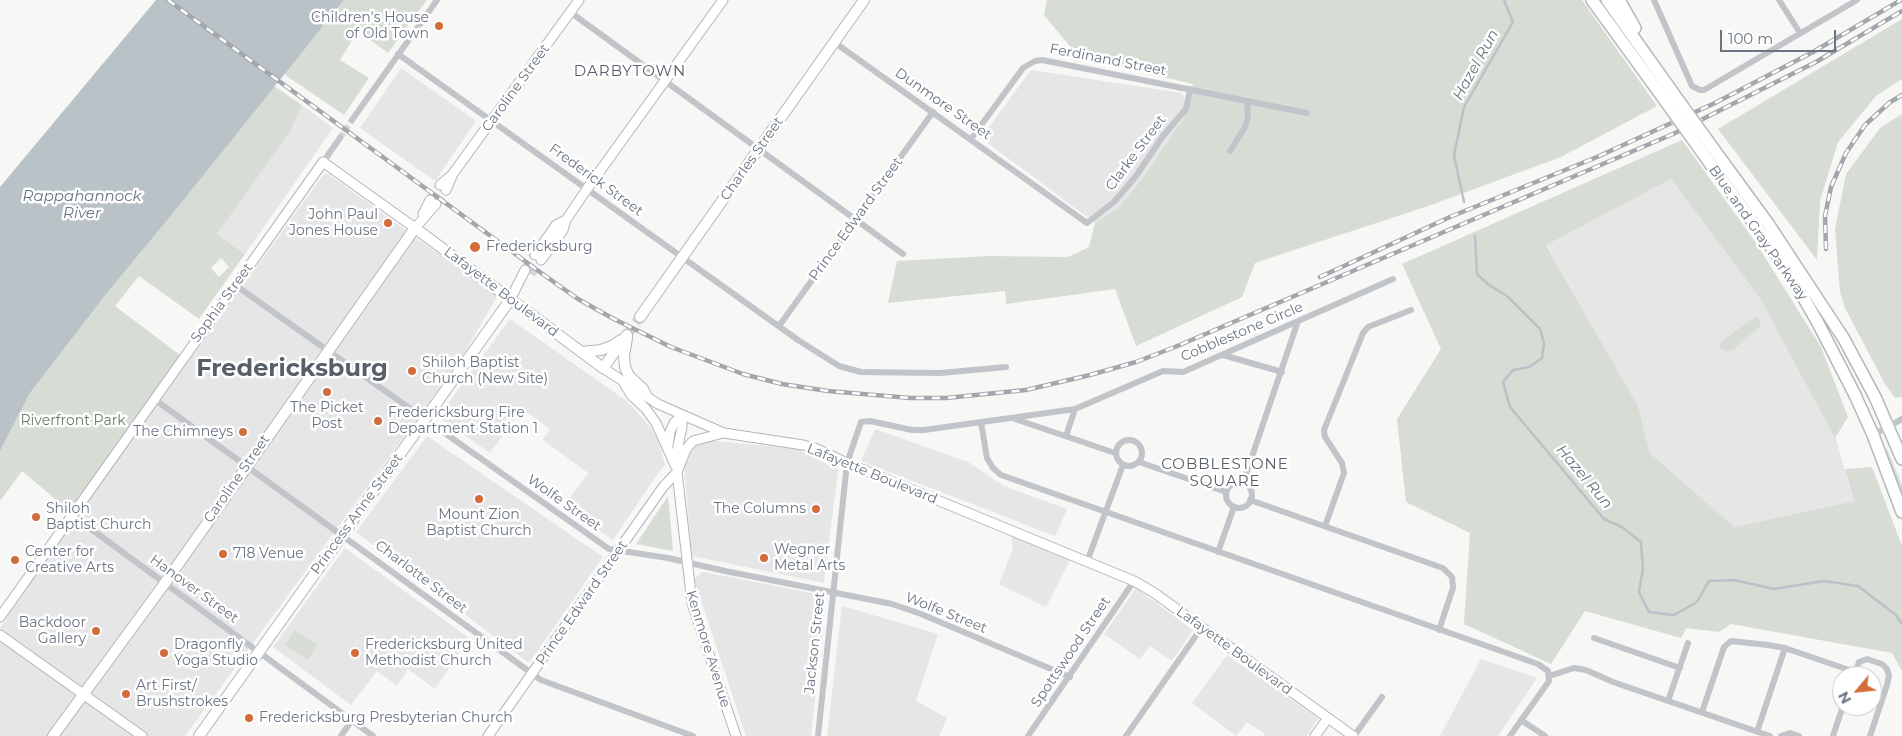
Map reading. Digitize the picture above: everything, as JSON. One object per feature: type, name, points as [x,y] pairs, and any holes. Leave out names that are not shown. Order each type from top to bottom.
[{"type":"highway","name":"Blue and Gray Parkway","points":[[1592,0],[1666,93],[1718,164],[1787,269],[1842,367],[1873,435],[1902,512]]},
{"type":"highway","name":"Blue and Gray Parkway","points":[[1607,0],[1666,93]]},
{"type":"highway","points":[[1619,0],[1666,93]]},
{"type":"highway","name":"Blue and Gray Parkway","points":[[1718,164],[1769,225],[1831,317],[1860,368],[1902,459]]},
{"type":"main road","name":"Caroline Street","points":[[443,188],[579,0]]},
{"type":"main road","points":[[538,258],[556,226],[566,220],[723,0]]},
{"type":"main road","name":"Charles Street","points":[[640,317],[864,0]]},
{"type":"main road","name":"Lafayette Boulevard","points":[[323,162],[418,225],[513,296],[582,352],[624,383],[647,397],[724,434],[803,444],[847,464],[1134,581],[1153,592],[1353,736]]},
{"type":"main road","name":"Sophia Street","points":[[0,617],[323,162]]},
{"type":"main road","name":"Caroline Street","points":[[53,736],[165,583],[433,202]]},
{"type":"main road","name":"Princess Anne Street","points":[[199,736],[513,296],[528,272]]},
{"type":"main road","points":[[582,352],[602,350],[612,346],[628,335]]},
{"type":"main road","points":[[604,368],[628,335]]},
{"type":"main road","points":[[628,335],[624,356],[625,367],[629,376],[644,389],[647,397]]},
{"type":"main road","name":"Kenmore Avenue","points":[[624,383],[656,423],[668,447],[677,472]]},
{"type":"main road","points":[[668,447],[670,432],[674,423],[682,415]]},
{"type":"main road","name":"Kenmore Avenue","points":[[682,415],[682,427],[677,451],[677,472],[688,582],[694,612],[736,736]]},
{"type":"main road","points":[[677,472],[686,449],[693,441],[724,434]]},
{"type":"main road","name":"Prince Edward Street","points":[[488,736],[663,487],[677,472]]},
{"type":"main road","points":[[0,635],[142,736]]},
{"type":"main road","points":[[1316,736],[1328,718]]},
{"type":"street","points":[[352,120],[437,0]]},
{"type":"street","points":[[1654,0],[1692,86],[1697,90],[1704,90],[1858,0]]},
{"type":"street","points":[[1779,0],[1800,33]]},
{"type":"street","points":[[570,12],[902,254]]},
{"type":"street","name":"Dunmore Street","points":[[834,42],[1087,223]]},
{"type":"street","name":"Frederick Street","points":[[398,54],[825,359],[839,366],[861,372],[940,373],[1006,367]]},
{"type":"street","name":"Ferdinand Street","points":[[971,139],[1023,68],[1035,61],[1042,60],[1306,113]]},
{"type":"street","name":"Clarke Street","points":[[1087,223],[1114,202],[1136,176],[1186,109],[1190,89]]},
{"type":"street","points":[[1230,151],[1248,117],[1247,101]]},
{"type":"street","name":"Prince Edward Street","points":[[780,326],[933,112]]},
{"type":"street","name":"Sophia Street","points":[[323,162],[340,138]]},
{"type":"street","name":"Cobblestone Circle","points":[[924,430],[1075,409],[1163,371],[1182,372],[1393,280]]},
{"type":"street","name":"Wolfe Street","points":[[235,285],[602,546],[619,551],[668,558],[833,592],[907,609],[1070,677]]},
{"type":"street","points":[[1325,526],[1344,473],[1342,463],[1325,437],[1324,430],[1363,333],[1368,327],[1411,310]]},
{"type":"street","points":[[1243,483],[1298,321]]},
{"type":"street","points":[[1223,355],[1282,372]]},
{"type":"street","name":"Charlotte Street","points":[[154,399],[541,680],[693,736]]},
{"type":"street","points":[[1066,436],[1075,409]]},
{"type":"street","points":[[1012,418],[1116,453]]},
{"type":"street","points":[[1873,435],[1902,419]]},
{"type":"street","name":"Jackson Street","points":[[818,736],[847,464],[861,422],[870,420],[912,430],[924,430]]},
{"type":"street","points":[[981,422],[987,458],[993,468],[1002,475],[1538,664],[1548,671],[1549,676],[1545,687],[1510,736]]},
{"type":"street","points":[[1128,440],[1136,442],[1141,449],[1139,462],[1132,466],[1123,465],[1117,460],[1116,453],[1120,444],[1128,440]]},
{"type":"street","points":[[1139,462],[1226,492]]},
{"type":"street","points":[[1087,562],[1123,465]]},
{"type":"street","points":[[1234,483],[1243,483],[1251,492],[1250,500],[1246,506],[1234,507],[1227,500],[1226,492],[1234,483]]},
{"type":"street","points":[[1250,500],[1442,568],[1448,572],[1452,577],[1453,588],[1439,630]]},
{"type":"street","points":[[1218,552],[1234,507]]},
{"type":"street","name":"Hanover Street","points":[[72,515],[373,736]]},
{"type":"street","name":"Spottswood Street","points":[[1028,736],[1134,581]]},
{"type":"street","points":[[1126,736],[1202,627]]},
{"type":"street","points":[[1594,638],[1680,668]]},
{"type":"street","points":[[1702,712],[1724,647],[1731,641],[1768,644],[1785,648],[1833,666]]},
{"type":"street","points":[[1668,701],[1688,643]]},
{"type":"street","points":[[1757,732],[1785,648]]},
{"type":"street","points":[[1857,666],[1859,662],[1867,658],[1882,664],[1887,669],[1889,676],[1882,698]]},
{"type":"street","points":[[1549,676],[1574,668],[1586,670],[1612,682],[1770,736]]},
{"type":"street","points":[[1353,736],[1382,697]]},
{"type":"street","points":[[1833,736],[1840,716]]},
{"type":"street","points":[[1870,736],[1876,716]]},
{"type":"street","points":[[341,736],[352,720]]},
{"type":"street","points":[[1521,720],[1545,736]]},
{"type":"street","points":[[1781,736],[1790,733],[1799,736]]},
{"type":"shaded area","points":[[401,68],[476,121],[435,181],[360,128]]},
{"type":"shaded area","points":[[1031,70],[1182,93],[1187,106],[1183,119],[1142,179],[1118,208],[1095,223],[981,138]]},
{"type":"shaded area","points":[[302,105],[333,128],[245,254],[217,234]]},
{"type":"shaded area","points":[[328,174],[497,296],[461,359],[185,736],[0,736],[0,628],[59,541],[323,175]]},
{"type":"shaded area","points":[[1671,179],[1761,300],[1834,433],[1854,501],[1734,527],[1650,453],[1638,406],[1546,244]]},
{"type":"shaded area","points":[[510,319],[628,402],[652,429],[659,443],[665,465],[613,540],[564,506],[588,473],[543,440],[550,429],[522,409],[490,453],[438,417]]},
{"type":"shaded area","points":[[875,429],[968,462],[1004,486],[1067,509],[1055,536],[861,461]]},
{"type":"shaded area","points":[[427,436],[603,557],[529,663],[356,532]]},
{"type":"shaded area","points":[[707,440],[798,449],[838,470],[824,583],[692,556],[684,468],[693,447],[698,441]]},
{"type":"shaded area","points":[[1011,536],[1070,560],[1046,607],[999,584],[1013,548]]},
{"type":"shaded area","points":[[345,548],[469,638],[435,689],[408,669],[397,686],[377,671],[351,705],[273,647]]},
{"type":"shaded area","points":[[703,572],[826,596],[811,736],[746,736],[694,579]]},
{"type":"shaded area","points":[[1136,588],[1193,630],[1172,661],[1150,646],[1140,659],[1104,634]]},
{"type":"shaded area","points":[[842,606],[938,634],[916,701],[947,718],[939,736],[827,736]]},
{"type":"shaded area","points":[[1227,655],[1318,718],[1307,736],[1264,736],[1265,734],[1247,722],[1236,736],[1192,703]]},
{"type":"shaded area","points":[[1481,659],[1537,678],[1498,736],[1440,736]]},
{"type":"green space","points":[[344,0],[427,0],[388,53],[358,31],[340,60],[369,78],[344,115],[284,74]]},
{"type":"green space","points":[[1047,0],[1582,0],[1657,106],[1561,157],[1431,205],[1255,263],[1242,297],[1136,346],[1115,289],[1006,304],[1005,291],[888,303],[897,261],[989,256],[1068,257],[1089,247],[1095,223],[1118,208],[1142,179],[1183,119],[1193,84],[1079,57],[1044,15]]},
{"type":"green space","points":[[1902,19],[1902,79],[1876,96],[1838,142],[1820,201],[1817,260],[1718,129]]},
{"type":"green space","name":"Riverfront Park","points":[[274,86],[302,105],[290,131],[217,234],[245,254],[199,319],[139,276],[115,306],[180,355],[72,515],[22,471],[0,501],[0,451],[30,393],[107,293]],"holes":[[[221,258],[229,267],[219,277],[211,268]]]},
{"type":"green space","points":[[1902,114],[1902,397],[1895,398],[1885,384],[1845,308],[1840,292],[1835,229],[1846,174],[1880,128]]},
{"type":"green space","points":[[1682,140],[1756,243],[1821,347],[1848,417],[1835,438],[1761,300],[1671,179],[1546,245],[1638,406],[1650,453],[1734,527],[1854,501],[1845,469],[1872,467],[1902,546],[1902,671],[1892,653],[1731,624],[1719,632],[1686,628],[1681,638],[1585,611],[1551,664],[1464,624],[1470,533],[1406,502],[1397,419],[1441,349],[1402,264]]},
{"type":"green space","points":[[1756,316],[1760,321],[1760,326],[1733,350],[1725,351],[1719,347],[1722,341]]},
{"type":"green space","points":[[1885,446],[1902,485],[1902,501]]},
{"type":"green space","points":[[668,496],[673,551],[636,544]]},
{"type":"green space","points":[[294,631],[317,645],[308,660],[285,645]]},
{"type":"water","name":"Rappahannock River","points":[[156,0],[344,0],[107,293],[30,393],[0,451],[0,187]]},
{"type":"waterway","name":"Hazel Run","points":[[1464,202],[1454,155],[1464,107],[1513,22],[1504,0]]},
{"type":"waterway","name":"Hazel Run","points":[[1475,236],[1477,274],[1489,285],[1507,296],[1540,329],[1544,343],[1542,358],[1529,367],[1513,370],[1503,382],[1510,407],[1604,519],[1622,527],[1641,542],[1643,568],[1639,592],[1649,612],[1674,615],[1697,602],[1709,581],[1734,580],[1774,589],[1824,581],[1858,586],[1896,615],[1902,624]]},
{"type":"tunnel","points":[[340,138],[352,120]]},
{"type":"tunnel","points":[[430,200],[440,185]]},
{"type":"tunnel","points":[[436,204],[446,190]]},
{"type":"tunnel","points":[[525,270],[535,255]]},
{"type":"tunnel","points":[[531,274],[541,260]]},
{"type":"tunnel","points":[[627,335],[640,317]]},
{"type":"railway","points":[[168,0],[544,275],[578,299],[612,318],[671,347],[743,374],[782,384],[828,391],[910,398],[946,398],[1026,390],[1136,362],[1175,347],[1673,134],[1816,62],[1902,11]]},
{"type":"railway","points":[[1320,277],[1450,217],[1597,157],[1715,103],[1813,52],[1901,0]]},
{"type":"railway","points":[[1826,249],[1825,216],[1831,187],[1846,153],[1865,125],[1889,103],[1902,95]]},
{"type":"place","name":"Children's House of Old Town","points":[[439,26]]},
{"type":"place","name":"John Paul Jones House","points":[[388,223]]},
{"type":"place","name":"Fredericksburg","points":[[475,247]]},
{"type":"place","name":"Shiloh Baptist Church (New Site)","points":[[412,371]]},
{"type":"place","name":"The Picket Post","points":[[327,392]]},
{"type":"place","name":"Fredericksburg Fire Department Station 1","points":[[378,421]]},
{"type":"place","name":"The Chimneys","points":[[243,432]]},
{"type":"place","name":"Mount Zion Baptist Church","points":[[479,499]]},
{"type":"place","name":"The Columns","points":[[816,509]]},
{"type":"place","name":"Shiloh Baptist Church","points":[[36,517]]},
{"type":"place","name":"718 Venue","points":[[223,554]]},
{"type":"place","name":"Wegner Metal Arts","points":[[764,558]]},
{"type":"place","name":"Center for Creative Arts","points":[[15,560]]},
{"type":"place","name":"Backdoor Gallery","points":[[96,631]]},
{"type":"place","name":"Dragonfly Yoga Studio","points":[[164,653]]},
{"type":"place","name":"Fredericksburg United Methodist Church","points":[[355,653]]},
{"type":"place","name":"Art First/ Brushstrokes","points":[[126,694]]},
{"type":"place","name":"Fredericksburg Presbyterian Church","points":[[249,718]]},
{"type":"district","name":"DARBYTOWN","points":[[630,72]]},
{"type":"district","name":"Fredericksburg","points":[[292,369]]},
{"type":"district","name":"COBBLESTONE SQUARE","points":[[1225,474]]}]
